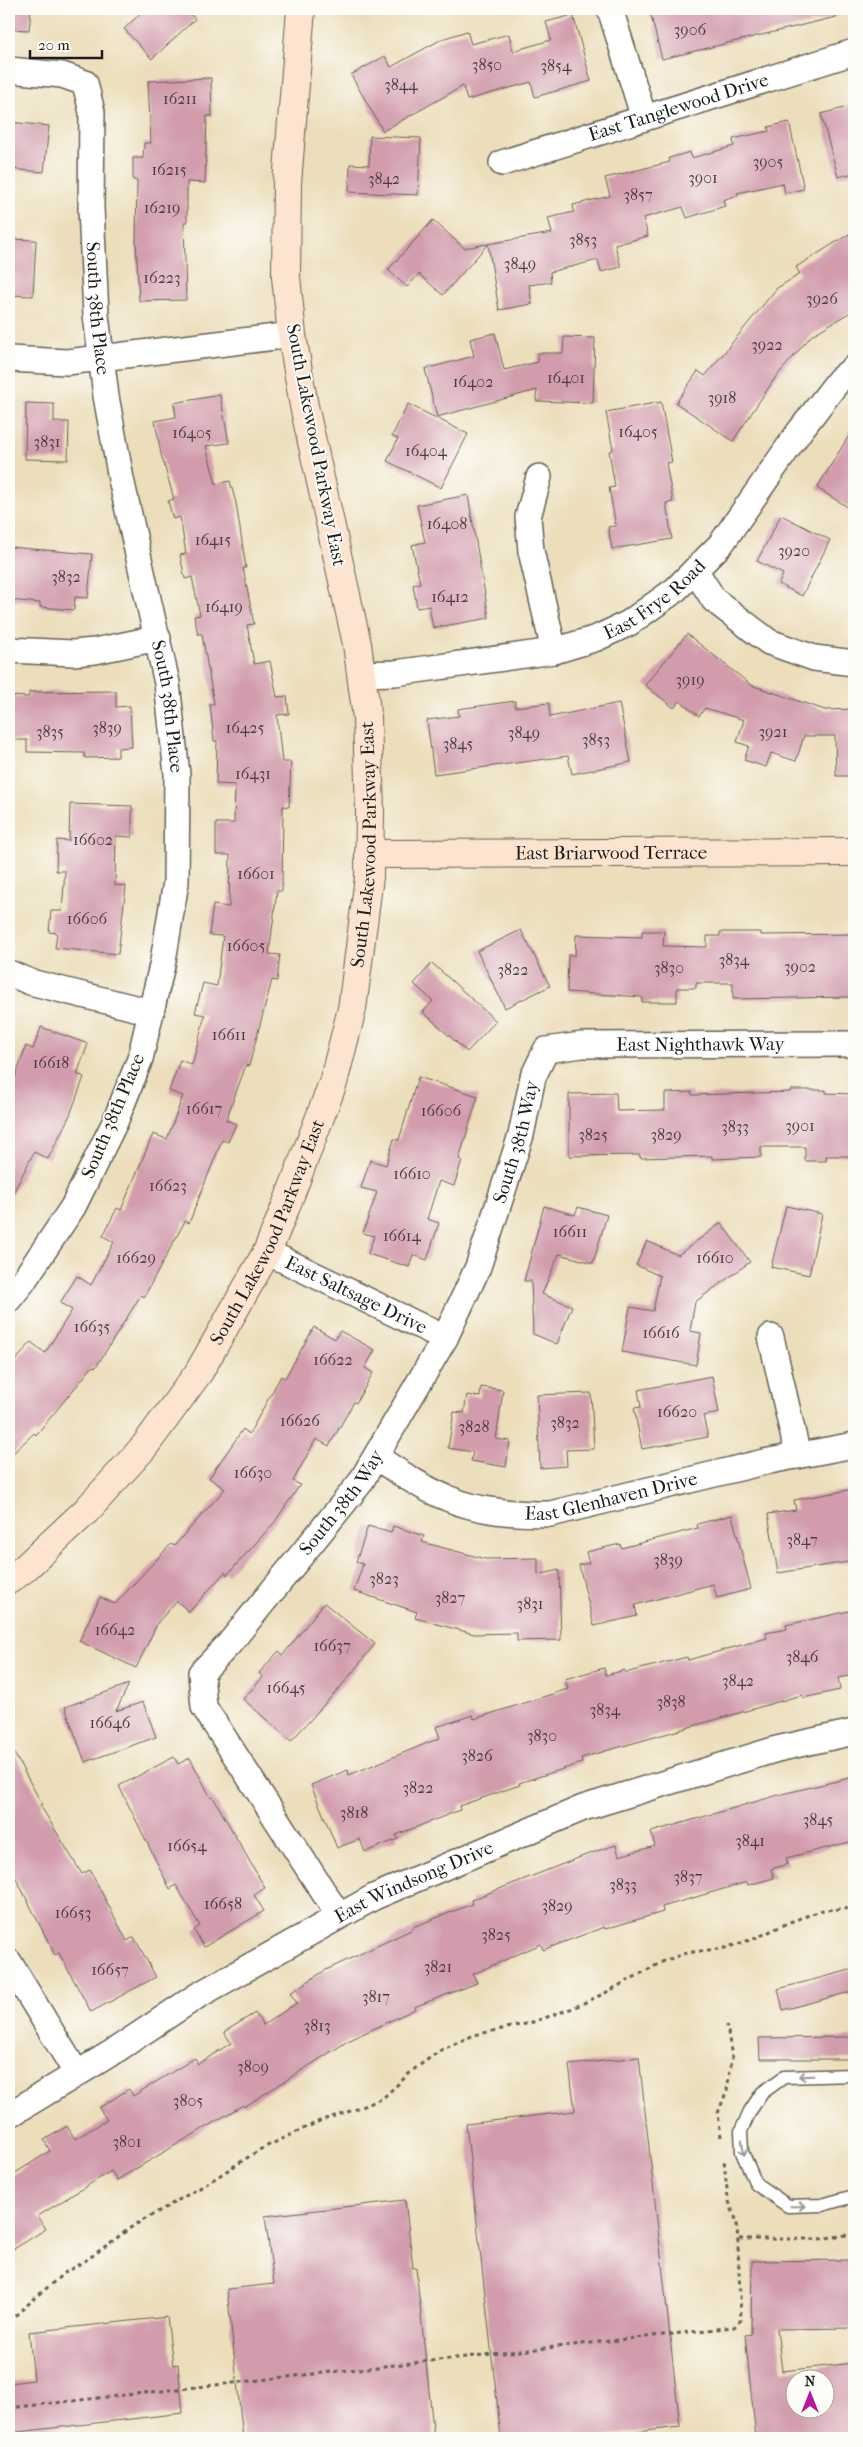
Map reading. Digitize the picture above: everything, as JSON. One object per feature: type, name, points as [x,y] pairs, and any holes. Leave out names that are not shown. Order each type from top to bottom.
[{"type":"street","name":"South Lakewood Parkway East","points":[[9,1580],[24,1569],[86,1511],[144,1447],[199,1372],[267,1252],[333,1083],[352,1008],[368,885],[367,718],[357,644],[304,406],[292,335],[286,277],[287,182],[301,9]]},
{"type":"street","points":[[610,9],[644,118]]},
{"type":"street","name":"East Tanglewood Drive","points":[[502,163],[854,52]]},
{"type":"street","name":"South 38th Place","points":[[9,70],[62,75],[85,83],[92,112],[91,208],[96,315],[106,396],[121,479],[167,683],[177,774],[176,882],[163,961],[140,1059],[111,1131],[73,1207],[22,1283],[9,1299]]},
{"type":"street","points":[[9,360],[67,362],[292,335]]},
{"type":"street","name":"East Frye Road","points":[[361,674],[395,673],[554,650],[598,638],[629,623],[675,590],[721,544],[799,432],[833,387],[854,368]]},
{"type":"street","points":[[539,477],[528,517],[531,551],[554,650]]},
{"type":"street","points":[[695,570],[714,600],[769,642],[814,658],[854,662]]},
{"type":"street","points":[[9,650],[80,652],[158,638]]},
{"type":"street","name":"East Briarwood Terrace","points":[[369,854],[854,852]]},
{"type":"street","points":[[9,973],[30,982],[151,1012]]},
{"type":"street","name":"East Nighthawk Way","points":[[546,1050],[582,1045],[854,1044]]},
{"type":"street","name":"South 38th Way","points":[[339,1916],[204,1707],[201,1673],[229,1644],[337,1514],[376,1457],[446,1338],[478,1267],[521,1135],[533,1077],[546,1050]]},
{"type":"street","name":"East Saltsage Drive","points":[[267,1252],[446,1338]]},
{"type":"street","points":[[772,1337],[798,1456]]},
{"type":"street","name":"East Glenhaven Drive","points":[[376,1457],[408,1478],[448,1499],[516,1514],[550,1514],[798,1456],[854,1446]]},
{"type":"street","name":"East Windsong Drive","points":[[9,2115],[77,2074],[197,1996],[374,1897],[583,1808],[777,1749],[854,1732]]},
{"type":"street","points":[[9,1962],[77,2074]]},
{"type":"lane","points":[[854,2075],[784,2077],[762,2093],[741,2131],[742,2152],[756,2184],[788,2206],[822,2206],[854,2196]]},
{"type":"path","points":[[9,2321],[64,2273],[88,2259],[133,2226],[203,2186],[261,2149],[322,2120],[360,2108],[383,2098],[413,2070],[441,2050],[474,2034],[530,2023],[573,2008],[662,1962],[686,1953],[725,1948],[823,1910],[854,1908]]},
{"type":"path","points":[[9,2408],[734,2327],[741,2320],[739,2239],[819,2239],[854,2234]]},
{"type":"building","points":[[9,9],[31,9],[29,30],[9,29]]},
{"type":"building","points":[[145,9],[186,9],[195,19],[152,59],[124,29]]},
{"type":"building","points":[[664,9],[836,9],[836,17],[662,59],[650,12]]},
{"type":"building","points":[[573,15],[591,81],[535,97],[531,82],[467,100],[463,86],[383,131],[351,75],[385,56],[391,67],[442,39],[467,31],[471,44],[509,34],[513,51],[551,40],[546,22]]},
{"type":"building","points":[[211,78],[212,116],[207,116],[205,183],[187,182],[187,222],[184,222],[186,300],[139,301],[136,239],[137,181],[133,180],[133,158],[143,158],[144,143],[151,143],[148,81]]},
{"type":"building","points":[[851,106],[854,117],[854,173],[838,177],[821,114]]},
{"type":"building","points":[[9,122],[49,126],[44,172],[9,169]]},
{"type":"building","points":[[789,122],[804,189],[785,193],[783,183],[737,193],[738,195],[723,200],[725,206],[687,218],[683,207],[643,218],[648,236],[615,245],[621,267],[601,272],[598,260],[550,272],[551,282],[529,285],[532,304],[499,310],[488,244],[443,295],[419,274],[407,287],[388,270],[433,220],[464,248],[552,233],[548,218],[574,212],[573,205],[610,196],[605,178],[670,162],[669,158],[690,152],[692,158],[734,146],[733,139],[769,131],[768,127]]},
{"type":"building","points":[[370,136],[421,138],[418,195],[349,192],[350,164],[369,165]]},
{"type":"building","points":[[854,231],[854,310],[812,335],[775,378],[733,441],[676,403],[698,371],[705,376],[777,288],[800,274],[796,267]]},
{"type":"building","points":[[9,239],[36,240],[33,296],[9,295]]},
{"type":"building","points":[[495,333],[504,370],[538,362],[538,353],[563,353],[564,337],[595,338],[593,403],[536,401],[537,390],[437,417],[425,369],[474,356],[470,339]]},
{"type":"building","points":[[220,395],[229,443],[206,446],[216,484],[230,481],[236,503],[246,568],[243,568],[254,624],[247,625],[254,664],[270,661],[277,697],[287,696],[289,714],[277,715],[282,762],[291,762],[289,807],[283,806],[282,891],[277,891],[269,954],[280,955],[277,981],[272,980],[249,1066],[246,1065],[226,1120],[236,1124],[228,1142],[222,1140],[189,1223],[185,1221],[144,1297],[141,1295],[96,1367],[93,1366],[36,1435],[34,1433],[9,1457],[9,1369],[31,1342],[45,1353],[72,1310],[60,1303],[77,1276],[91,1285],[114,1242],[103,1236],[117,1208],[121,1210],[153,1134],[167,1139],[183,1096],[169,1091],[180,1060],[192,1065],[205,1015],[195,1013],[203,983],[217,986],[223,936],[209,935],[213,905],[229,907],[230,855],[216,855],[216,823],[234,823],[235,785],[216,784],[217,741],[214,741],[210,704],[214,704],[202,634],[198,634],[194,616],[200,615],[192,577],[185,579],[180,555],[186,554],[180,517],[173,519],[168,501],[174,499],[161,454],[155,421],[176,417],[174,403]]},
{"type":"building","points":[[661,402],[672,462],[666,463],[673,502],[666,503],[672,539],[612,549],[608,527],[616,526],[609,488],[615,487],[609,451],[613,450],[606,412]]},
{"type":"building","points":[[26,403],[54,404],[54,422],[69,422],[68,460],[25,459]]},
{"type":"building","points":[[408,404],[468,434],[441,488],[387,461],[398,439],[392,436]]},
{"type":"building","points":[[854,427],[854,511],[817,488]]},
{"type":"building","points":[[468,495],[489,618],[433,628],[429,606],[417,608],[413,585],[420,583],[412,545],[425,542],[417,505]]},
{"type":"building","points":[[781,515],[830,540],[802,596],[779,584],[783,574],[757,561]]},
{"type":"building","points":[[9,547],[92,554],[88,598],[75,597],[74,610],[40,607],[40,603],[9,600]]},
{"type":"building","points":[[687,634],[751,685],[825,710],[854,709],[854,776],[836,776],[835,736],[804,736],[796,761],[771,753],[766,767],[744,760],[749,746],[737,742],[744,720],[705,708],[699,716],[680,701],[674,708],[645,685]]},
{"type":"building","points":[[116,691],[116,707],[130,706],[132,747],[118,748],[118,757],[85,758],[84,753],[27,752],[27,740],[9,740],[9,696],[29,697],[29,692]]},
{"type":"building","points":[[515,701],[515,707],[549,703],[550,717],[619,703],[631,762],[572,774],[568,756],[434,774],[427,720],[459,716],[458,709]]},
{"type":"building","points":[[70,804],[132,806],[132,837],[116,836],[115,885],[126,886],[118,954],[55,948],[57,933],[49,932],[51,911],[62,911],[65,871],[56,871],[57,840],[69,841]]},
{"type":"building","points":[[521,930],[550,986],[505,1008],[477,951]]},
{"type":"building","points":[[642,931],[664,931],[663,946],[707,947],[707,936],[720,936],[720,932],[761,932],[761,935],[854,934],[854,997],[733,999],[733,983],[696,983],[696,988],[677,988],[677,1002],[642,1002],[642,997],[567,992],[568,955],[575,955],[576,935],[642,937]]},
{"type":"building","points":[[432,963],[496,1021],[467,1052],[423,1012],[433,1001],[414,984]]},
{"type":"building","points":[[41,1027],[88,1044],[77,1074],[84,1077],[70,1115],[48,1159],[34,1152],[9,1201],[9,1095],[26,1046],[33,1049]]},
{"type":"building","points":[[418,1077],[478,1096],[459,1159],[462,1160],[454,1186],[439,1181],[427,1219],[439,1223],[427,1260],[413,1255],[409,1267],[368,1254],[374,1236],[363,1233],[377,1192],[361,1188],[370,1160],[386,1165],[394,1139],[399,1140]]},
{"type":"building","points":[[790,1090],[826,1090],[826,1093],[854,1094],[854,1156],[826,1156],[826,1161],[805,1161],[805,1147],[761,1147],[761,1157],[712,1159],[712,1156],[640,1158],[640,1155],[569,1156],[569,1094],[616,1093],[617,1111],[665,1110],[665,1093],[692,1092],[692,1095],[790,1092]]},
{"type":"building","points":[[544,1206],[575,1215],[578,1207],[607,1215],[593,1263],[559,1254],[542,1294],[572,1306],[557,1344],[533,1334],[531,1281],[524,1281]]},
{"type":"building","points":[[786,1206],[822,1214],[809,1275],[771,1267]]},
{"type":"building","points":[[721,1223],[750,1262],[695,1302],[690,1331],[701,1333],[696,1365],[622,1352],[630,1307],[653,1311],[660,1276],[636,1265],[647,1241],[678,1255]]},
{"type":"building","points":[[314,1327],[335,1339],[340,1331],[375,1350],[365,1368],[373,1373],[329,1446],[316,1439],[293,1481],[300,1485],[274,1523],[227,1575],[225,1572],[189,1612],[177,1601],[158,1622],[136,1668],[79,1641],[100,1597],[115,1604],[171,1544],[174,1546],[225,1489],[209,1478],[243,1429],[249,1434],[281,1376],[285,1378]]},
{"type":"building","points":[[712,1376],[719,1413],[703,1416],[708,1437],[642,1449],[634,1408],[641,1407],[638,1390]]},
{"type":"building","points":[[481,1387],[503,1390],[496,1439],[510,1441],[506,1467],[471,1461],[473,1452],[448,1448],[454,1412],[464,1413],[467,1395],[480,1397]]},
{"type":"building","points":[[591,1393],[594,1449],[566,1450],[567,1466],[540,1468],[537,1395]]},
{"type":"building","points":[[854,1489],[854,1561],[778,1573],[768,1514],[796,1510],[794,1500]]},
{"type":"building","points":[[732,1515],[751,1589],[717,1598],[713,1584],[635,1605],[637,1616],[594,1626],[579,1565],[589,1563],[586,1552],[620,1544],[621,1548],[698,1528],[697,1524]]},
{"type":"building","points":[[368,1526],[391,1533],[393,1526],[424,1536],[422,1542],[485,1559],[538,1558],[538,1575],[559,1570],[561,1640],[517,1641],[517,1633],[474,1634],[415,1618],[417,1612],[354,1591],[363,1564],[356,1562]]},
{"type":"building","points":[[324,1603],[375,1644],[343,1684],[291,1741],[243,1699],[263,1677],[259,1673],[279,1651],[283,1655]]},
{"type":"building","points":[[854,1610],[854,1675],[838,1678],[840,1690],[803,1698],[802,1695],[581,1758],[582,1763],[519,1783],[520,1785],[459,1806],[460,1810],[396,1835],[398,1839],[365,1852],[360,1839],[337,1848],[311,1785],[348,1770],[349,1775],[440,1738],[436,1727],[473,1715],[474,1719],[568,1689],[565,1679],[604,1668],[606,1675],[625,1670],[625,1673],[687,1657],[688,1660],[767,1638],[766,1633],[787,1629],[786,1625]]},
{"type":"building","points":[[129,1684],[116,1711],[143,1702],[156,1737],[85,1762],[65,1707]]},
{"type":"building","points":[[9,1744],[42,1804],[40,1805],[82,1874],[90,1870],[127,1941],[134,1937],[156,1977],[91,2012],[59,1953],[55,1955],[16,1878],[9,1883]]},
{"type":"building","points":[[174,1757],[178,1764],[190,1758],[211,1798],[213,1797],[265,1888],[254,1895],[264,1911],[204,1947],[194,1930],[200,1926],[176,1885],[170,1889],[119,1786]]},
{"type":"building","points":[[854,1777],[854,1841],[786,1858],[788,1864],[771,1869],[774,1878],[748,1885],[747,1882],[662,1907],[663,1912],[605,1929],[604,1927],[543,1950],[541,1944],[473,1974],[477,1983],[414,2007],[415,2009],[348,2041],[244,2107],[243,2105],[117,2180],[111,2171],[38,2216],[46,2229],[9,2252],[9,2177],[50,2151],[44,2140],[67,2126],[75,2139],[107,2120],[99,2108],[129,2089],[133,2096],[195,2058],[198,2064],[231,2043],[224,2032],[255,2013],[263,2025],[297,2003],[290,1993],[324,1971],[413,1929],[413,1927],[472,1904],[471,1900],[591,1853],[616,1845],[619,1856],[655,1846],[651,1832],[782,1794]]},
{"type":"building","points":[[854,1969],[854,1991],[783,2010],[778,1989]]},
{"type":"building","points":[[854,2037],[854,2059],[760,2059],[759,2038]]},
{"type":"building","points":[[639,2057],[680,2427],[585,2438],[501,2438],[466,2124],[575,2111],[569,2065]]},
{"type":"building","points":[[405,2200],[413,2268],[416,2268],[434,2438],[243,2438],[227,2289],[274,2284],[265,2216]]},
{"type":"building","points":[[854,2260],[854,2328],[777,2329],[782,2371],[786,2371],[786,2420],[836,2420],[836,2370],[791,2370],[854,2363],[854,2438],[756,2438],[745,2335],[751,2334],[752,2261]]},
{"type":"building","points":[[167,2317],[173,2365],[178,2364],[183,2413],[9,2433],[9,2383],[34,2380],[29,2332]]}]
